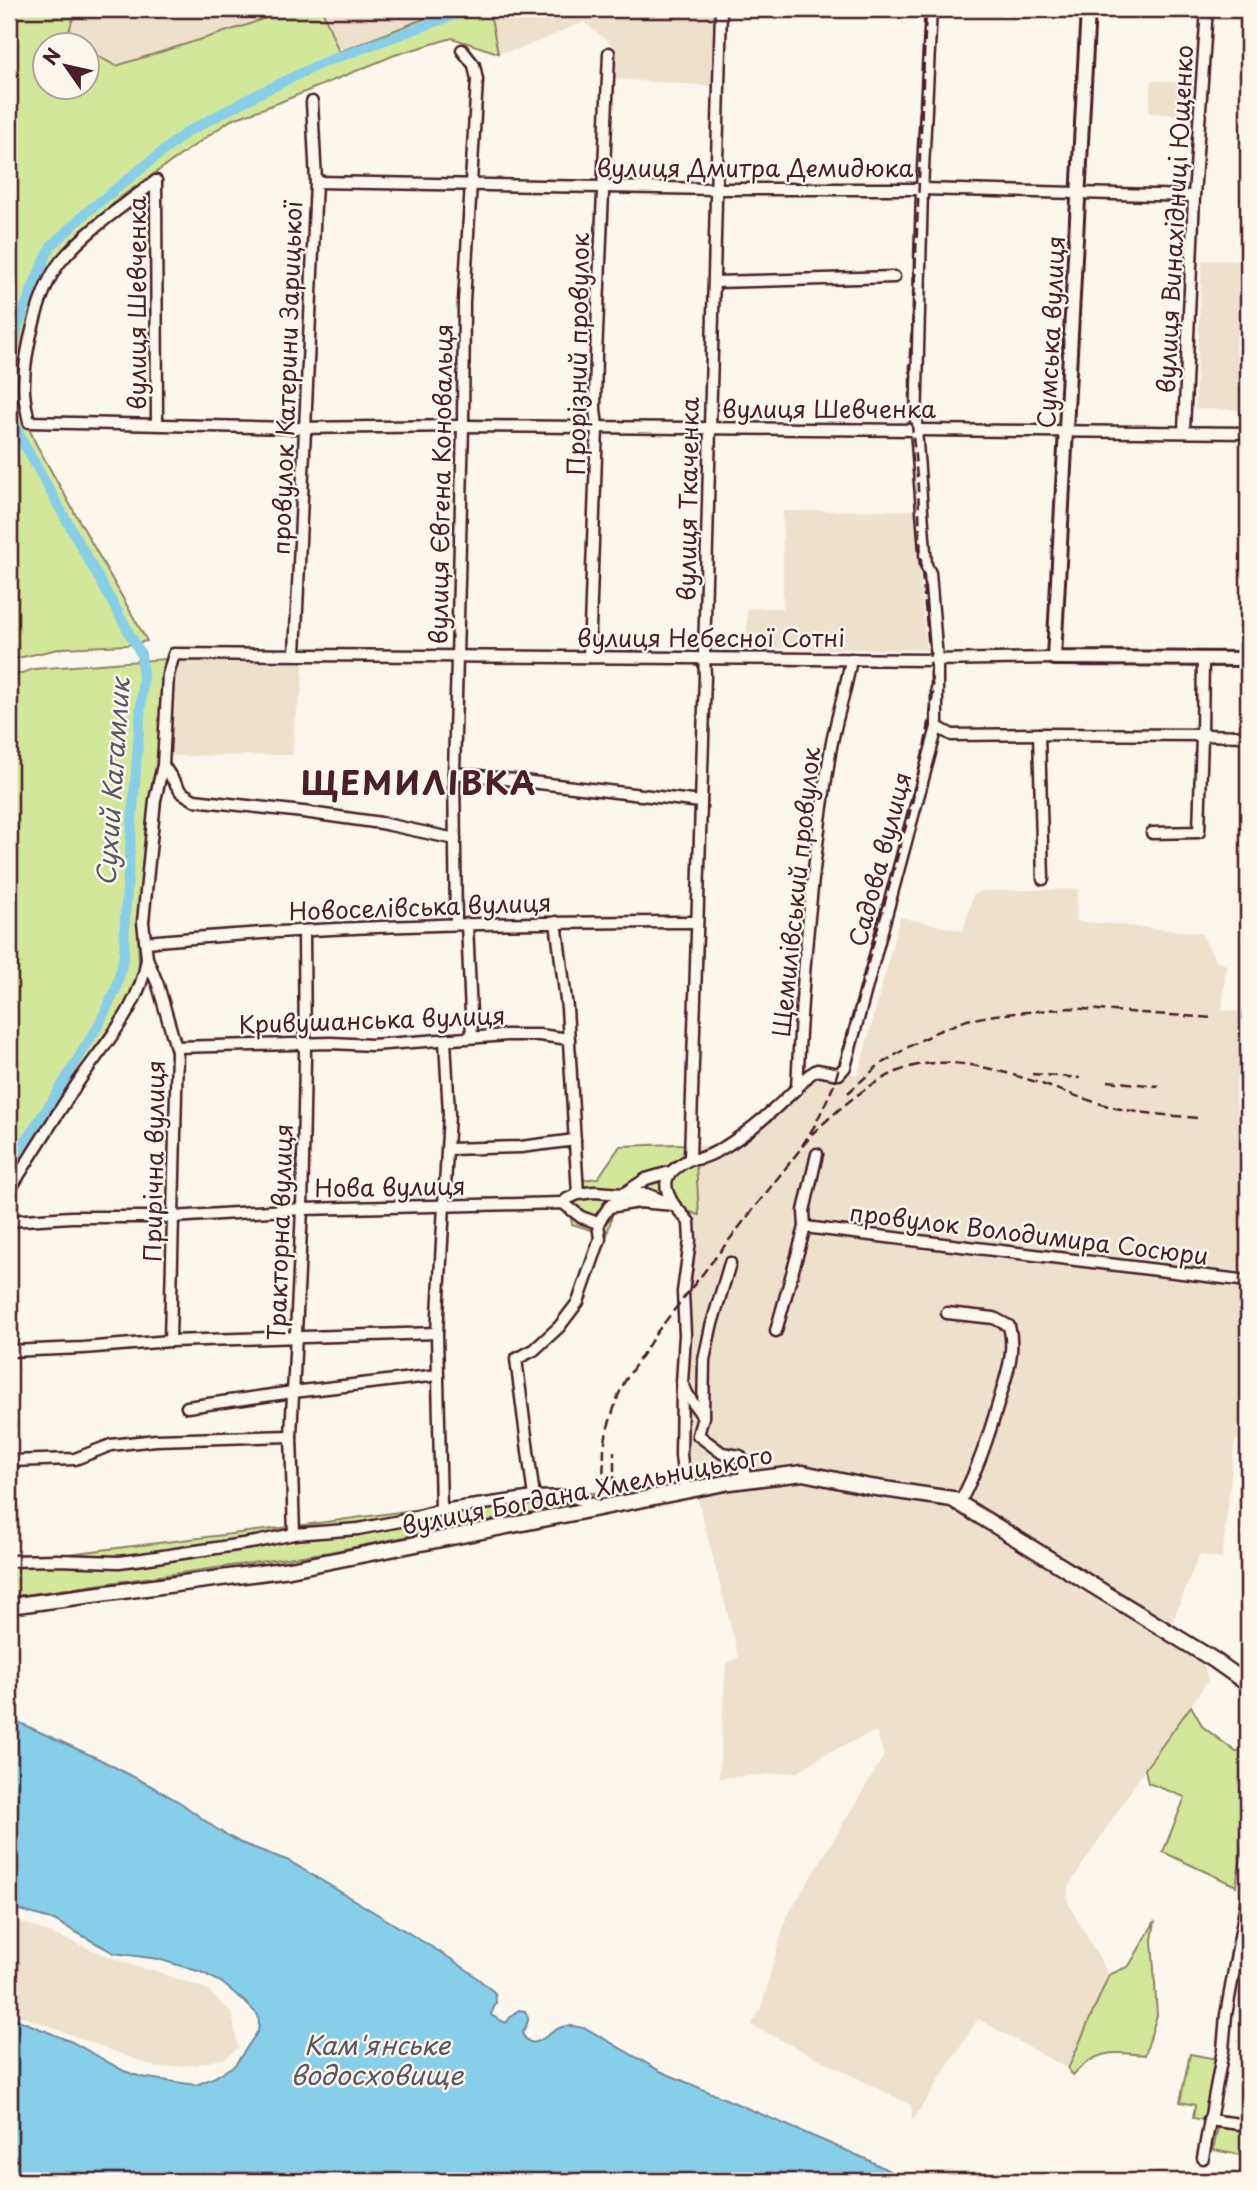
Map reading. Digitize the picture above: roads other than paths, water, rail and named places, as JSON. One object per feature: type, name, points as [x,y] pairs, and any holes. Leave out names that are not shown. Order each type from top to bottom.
[{"type":"main road","name":"вулиця Богдана Хмельницького","points":[[9,1606],[290,1569],[685,1491],[803,1473],[870,1487],[951,1499],[1248,1684]]},
{"type":"street","name":"вулиця Ткаченка","points":[[690,1159],[705,675],[720,9]]},
{"type":"street","name":"Садова вулиця","points":[[797,1089],[817,1070],[839,1074],[845,1067],[937,727],[937,660],[930,573],[926,565],[916,429],[930,9]]},
{"type":"street","name":"Сумська вулиця","points":[[1054,658],[1088,9]]},
{"type":"street","name":"вулиця Винахідниці Ющенко","points":[[1184,431],[1194,196],[1207,9]]},
{"type":"street","name":"вулиця Євгена Коновальця","points":[[462,50],[474,65],[477,80],[464,302],[454,773],[455,839],[472,1037]]},
{"type":"street","name":"Прорізний провулок","points":[[589,657],[597,426],[596,355],[609,52]]},
{"type":"street","name":"провулок Катерини Зарицької","points":[[295,654],[316,182],[312,102]]},
{"type":"street","name":"вулиця Шевченка","points":[[157,424],[156,181],[93,231],[60,263],[40,300],[28,349],[24,390],[29,422],[305,428],[597,426],[1248,433]]},
{"type":"street","name":"вулиця Дмитра Демидюка","points":[[316,182],[717,189],[922,189],[1194,196]]},
{"type":"street","points":[[715,282],[894,278]]},
{"type":"street","name":"вулиця Небесної Сотні","points":[[174,654],[937,660],[1248,659]]},
{"type":"street","name":"Прирічна вулиця","points":[[170,1340],[178,1076],[176,1047],[147,958],[143,922],[155,800],[163,765],[168,675],[174,654]]},
{"type":"street","name":"Щемилівський провулок","points":[[797,1089],[807,937],[824,792],[851,659]]},
{"type":"street","points":[[1152,833],[1199,832],[1203,659]]},
{"type":"street","points":[[937,727],[952,735],[1248,736]]},
{"type":"street","points":[[1039,734],[1043,879]]},
{"type":"street","points":[[163,765],[181,792],[194,800],[381,823],[455,839]]},
{"type":"street","points":[[454,773],[701,802]]},
{"type":"street","points":[[556,922],[569,1040],[578,1194]]},
{"type":"street","name":"Новоселівська вулиця","points":[[146,942],[222,935],[461,924],[696,922]]},
{"type":"street","name":"Тракторна вулиця","points":[[294,1534],[291,1436],[302,1209],[304,932]]},
{"type":"street","points":[[9,1191],[65,1102],[125,1018],[144,977],[147,958]]},
{"type":"street","name":"Кривушанська вулиця","points":[[176,1047],[331,1043],[372,1045],[539,1035],[569,1040]]},
{"type":"street","points":[[441,1510],[437,1333],[449,1114],[445,1040]]},
{"type":"street","points":[[534,1497],[516,1359],[534,1350],[559,1327],[578,1302],[600,1240],[598,1223],[608,1207],[646,1179],[670,1172],[690,1159],[699,1160],[737,1139],[770,1115],[797,1089]]},
{"type":"street","points":[[448,1149],[521,1147],[575,1140]]},
{"type":"street","points":[[776,1331],[805,1227],[804,1211],[817,1154]]},
{"type":"street","points":[[670,1172],[666,1180],[668,1196],[689,1222],[690,1241],[683,1292],[685,1335],[681,1464],[685,1491]]},
{"type":"street","name":"Нова вулиця","points":[[9,1221],[71,1217],[173,1217],[302,1209],[563,1203],[578,1194],[594,1192],[646,1194],[674,1205]]},
{"type":"street","points":[[608,1207],[639,1202],[674,1205]]},
{"type":"street","points":[[563,1203],[581,1217],[598,1223]]},
{"type":"street","name":"провулок Володимира Сосюри","points":[[805,1227],[1248,1282]]},
{"type":"street","points":[[698,1435],[702,1417],[704,1360],[730,1263]]},
{"type":"street","points":[[947,1313],[994,1318],[1009,1326],[1013,1339],[1011,1357],[988,1439],[975,1475],[959,1504]]},
{"type":"street","points":[[9,1351],[170,1340],[437,1333]]},
{"type":"street","points":[[187,1407],[438,1374]]},
{"type":"street","points":[[682,1383],[702,1417]]},
{"type":"street","points":[[682,1421],[722,1453],[740,1455],[746,1480]]},
{"type":"street","points":[[9,1461],[75,1459],[111,1445],[156,1440],[291,1436]]},
{"type":"street","points":[[9,1561],[119,1562],[294,1534],[358,1529],[441,1510],[534,1497],[570,1496],[603,1507]]},
{"type":"street","points":[[1203,2158],[1223,2050],[1226,2015],[1247,1914],[1248,1892]]},
{"type":"street","points":[[1209,2120],[1248,2125]]},
{"type":"water","name":"Кам'янське водосховище","points":[[9,1718],[151,1786],[241,1843],[289,1861],[445,1955],[495,1993],[496,2003],[492,2016],[506,2023],[519,2010],[525,2011],[528,2020],[522,2033],[530,2042],[540,2041],[562,2027],[587,2029],[660,2071],[866,2159],[909,2181],[9,2181],[9,2016],[72,2042],[124,2071],[141,2077],[196,2085],[235,2065],[258,2031],[259,2023],[258,2015],[244,2001],[221,1982],[201,1972],[158,1959],[114,1953],[54,1920],[9,1907]]},
{"type":"waterway","name":"Сухий Кагамлик","points":[[9,367],[18,326],[51,246],[87,212],[187,132],[322,63],[471,9]]},
{"type":"waterway","name":"Сухий Кагамлик","points":[[9,403],[11,415],[24,444],[141,654],[143,678],[124,955],[116,989],[98,1026],[9,1165]]},
{"type":"railway","points":[[802,1146],[834,1085],[911,808],[933,694],[910,405],[910,352],[926,9]]},
{"type":"railway","points":[[848,1093],[879,1065],[936,1032],[967,1020],[1070,1008],[1213,1018]]},
{"type":"railway","points":[[603,1488],[604,1448],[618,1396],[657,1332],[813,1133],[870,1086],[910,1067],[934,1063],[959,1064],[1012,1075],[1112,1107],[1197,1118]]},
{"type":"railway","points":[[1032,1074],[1080,1078]]},
{"type":"railway","points":[[1108,1081],[1159,1086]]},
{"type":"railway","points":[[614,1451],[614,1486]]},
{"type":"district","name":"ЩЕМИЛІВКА","points":[[419,782]]}]
